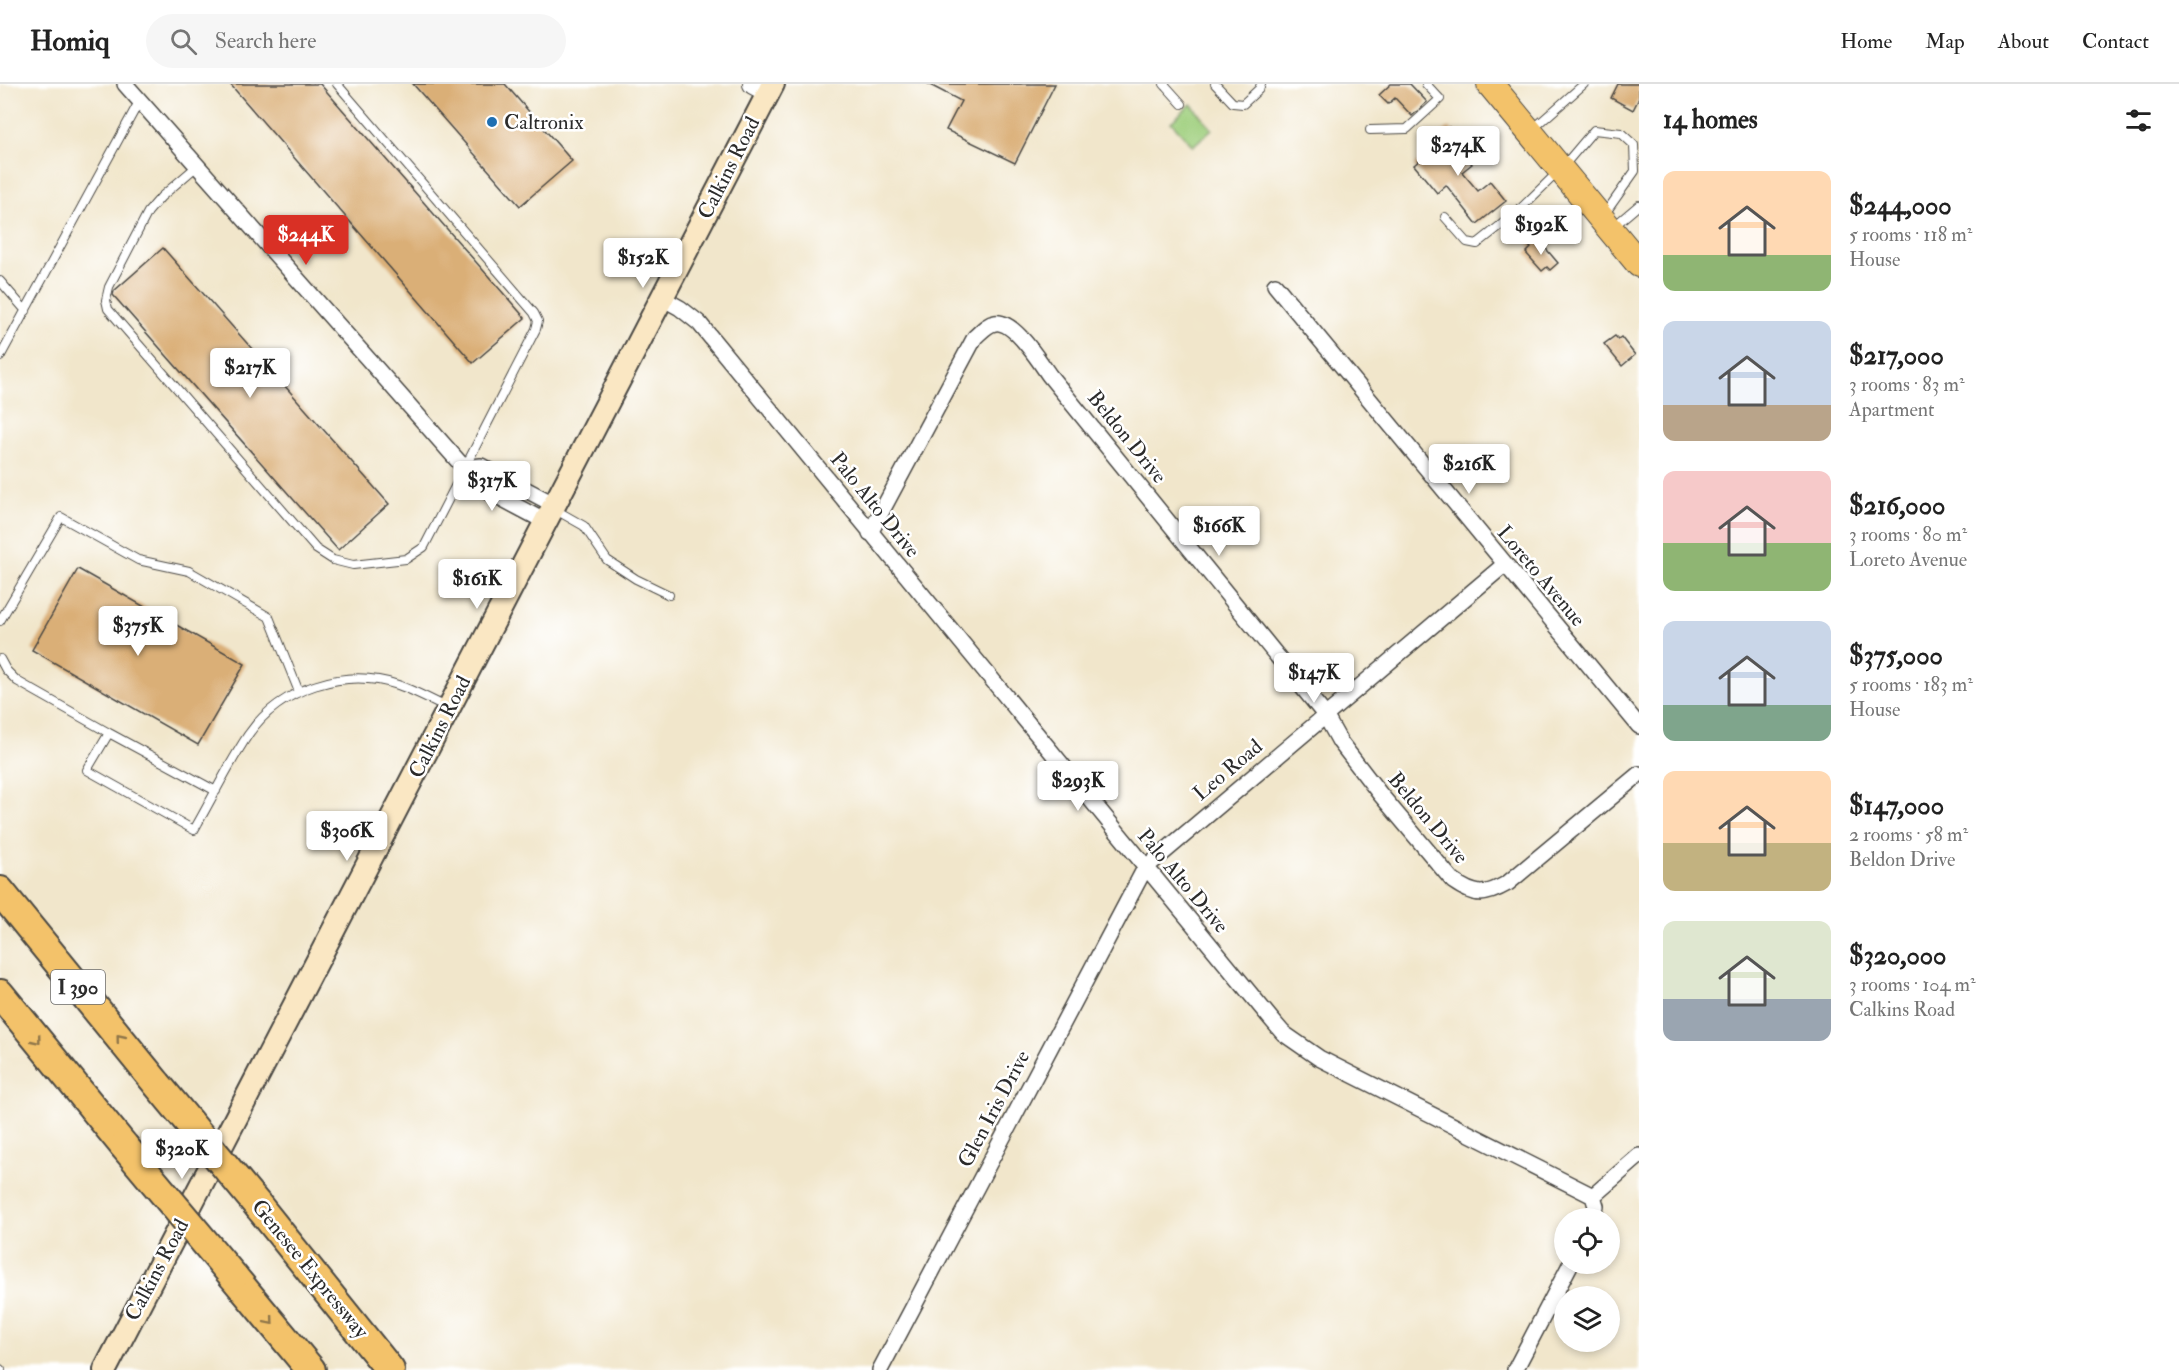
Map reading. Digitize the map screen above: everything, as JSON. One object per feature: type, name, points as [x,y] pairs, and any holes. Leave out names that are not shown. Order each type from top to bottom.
[{"type":"highway","name":"Genesee Expressway","points":[[0,891],[390,1370]]},
{"type":"highway","points":[[0,994],[311,1370]]},
{"type":"main road","points":[[1490,84],[1639,264]]},
{"type":"main road","name":"Calkins Road","points":[[105,1370],[662,298],[765,87]]},
{"type":"street","points":[[124,84],[464,468],[481,466],[551,512]]},
{"type":"street","name":"Loreto Avenue","points":[[1275,285],[1639,726]]},
{"type":"street","name":"Palo Alto Drive","points":[[662,298],[699,323],[1283,1033],[1319,1058],[1593,1196]]},
{"type":"street","name":"Beldon Drive","points":[[870,533],[975,337],[994,323],[1002,324],[1012,329],[1023,340],[1325,715],[1340,742],[1454,881],[1475,893],[1491,892],[1508,883],[1639,774]]},
{"type":"street","name":"Leo Road","points":[[1145,868],[1504,565]]},
{"type":"street","name":"Glen Iris Drive","points":[[880,1370],[1145,868]]},
{"type":"street","points":[[1596,1208],[1593,1196],[1639,1156]]},
{"type":"street","points":[[1515,1370],[1565,1274]]},
{"type":"lane","points":[[197,166],[161,197],[148,212],[109,287],[106,300],[108,309],[316,549],[333,560],[353,565],[406,559],[424,547],[536,329],[538,321],[337,84]]},
{"type":"lane","points":[[1164,84],[1182,104]]},
{"type":"lane","points":[[1215,84],[1233,104],[1243,104],[1259,89],[1261,84]]},
{"type":"lane","points":[[1370,130],[1407,129],[1440,99],[1426,84]]},
{"type":"lane","points":[[1530,132],[1584,84]]},
{"type":"lane","points":[[0,357],[140,100]]},
{"type":"lane","points":[[1445,218],[1467,242],[1478,244],[1516,213],[1561,169],[1594,130],[1621,133],[1634,145],[1635,171],[1606,224]]},
{"type":"lane","points":[[1606,224],[1639,205]]},
{"type":"lane","points":[[0,281],[26,310]]},
{"type":"lane","points":[[551,512],[584,526],[607,561],[636,579],[669,595]]},
{"type":"lane","points":[[0,621],[61,517],[138,560],[189,572],[269,617],[299,692]]},
{"type":"lane","points":[[0,659],[6,670],[17,681],[216,791]]},
{"type":"lane","points":[[109,733],[87,770],[194,830],[249,734],[277,706],[304,689],[337,680],[375,680],[398,685],[449,709]]},
{"type":"green space","points":[[1191,104],[1212,129],[1193,146],[1171,122]]},
{"type":"building","points":[[230,84],[320,84],[525,318],[473,363]]},
{"type":"building","name":"Caltronix","points":[[413,84],[505,84],[572,161],[520,206]]},
{"type":"building","points":[[928,84],[1055,84],[1015,163],[946,130],[961,101]]},
{"type":"building","points":[[1391,84],[1410,84],[1427,102],[1412,116],[1395,98],[1388,104],[1379,95]]},
{"type":"building","points":[[1618,84],[1639,84],[1639,98],[1633,110],[1611,98]]},
{"type":"building","points":[[1449,127],[1460,140],[1464,137],[1472,147],[1464,154],[1472,164],[1462,172],[1478,191],[1490,181],[1506,201],[1477,224],[1446,185],[1437,193],[1414,165],[1444,140],[1439,135]]},
{"type":"building","points":[[1537,238],[1558,263],[1550,270],[1547,267],[1542,271],[1526,253],[1531,248],[1528,245]]},
{"type":"building","points":[[163,248],[389,504],[338,550],[113,295],[114,291]]},
{"type":"building","points":[[1615,336],[1618,339],[1621,337],[1635,355],[1622,366],[1604,344]]},
{"type":"building","points":[[78,569],[245,664],[198,745],[32,650]]},
{"type":"place","name":"Caltronix","points":[[492,122]]}]
